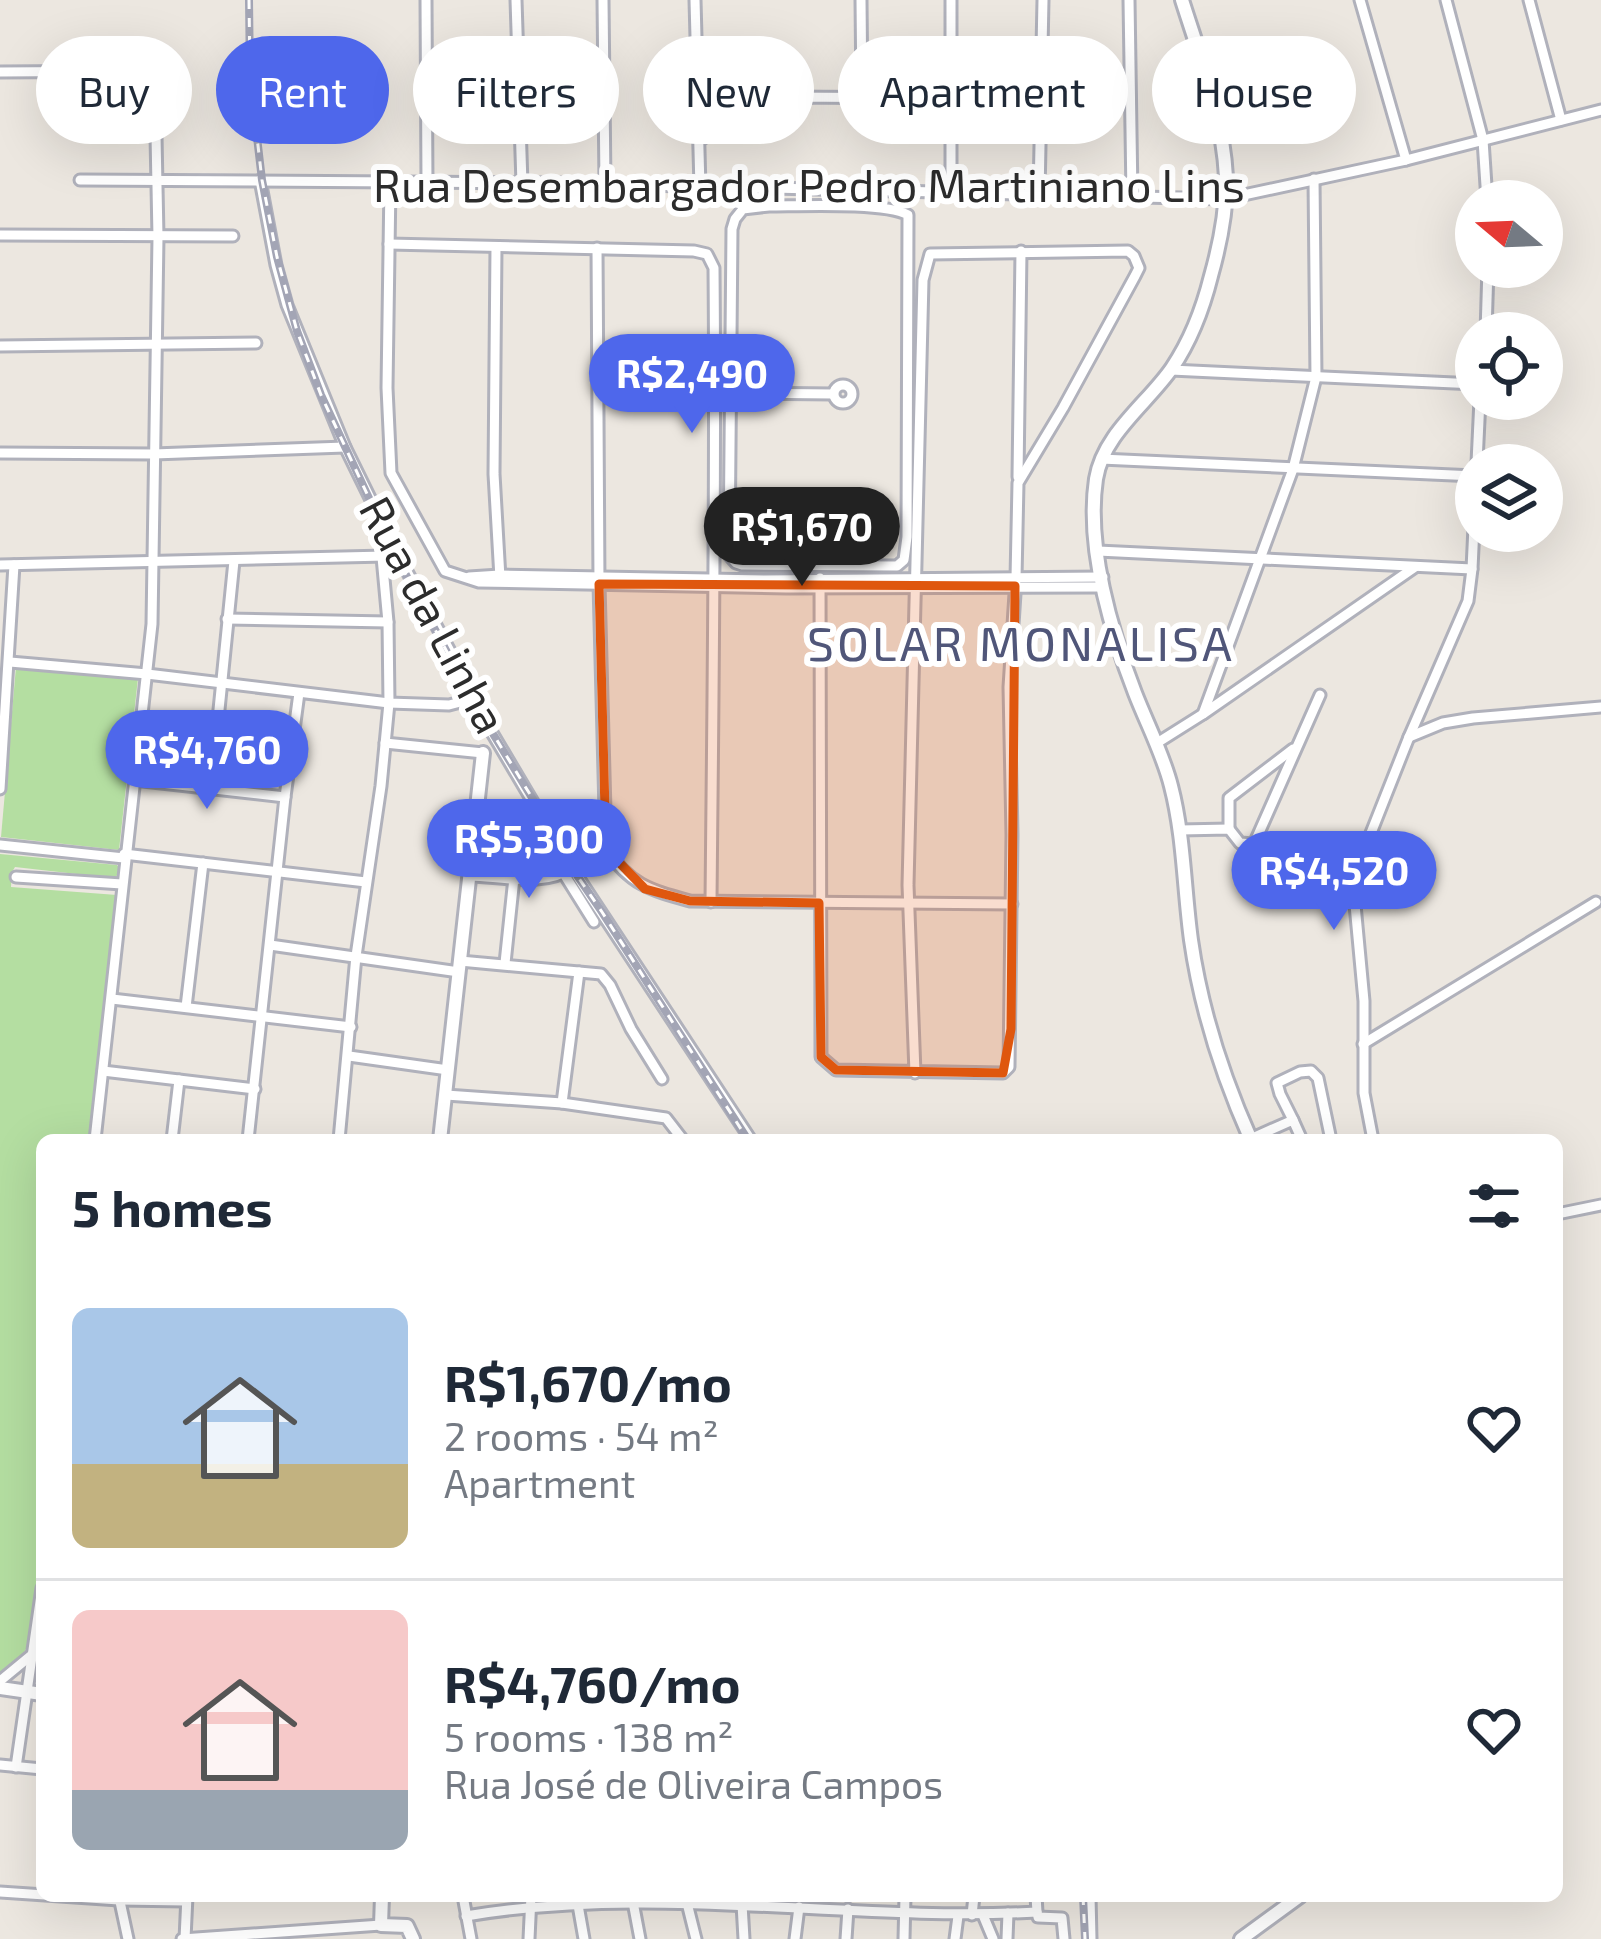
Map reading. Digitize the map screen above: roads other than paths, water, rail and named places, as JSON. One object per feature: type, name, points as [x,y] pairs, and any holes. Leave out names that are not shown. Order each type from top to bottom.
[{"type":"main road","points":[[1182,0],[1216,110],[1226,199],[1210,283],[1194,327],[1171,370],[1101,459],[1095,487],[1097,551],[1121,655],[1170,779],[1196,970],[1216,1054],[1248,1134]]},
{"type":"main road","points":[[441,1134],[483,753]]},
{"type":"main road","points":[[0,1685],[35,1693]]},
{"type":"main road","points":[[382,1902],[381,1925],[407,1926],[413,1939]]},
{"type":"main road","points":[[1241,1939],[1292,1902]]},
{"type":"street","points":[[426,0],[427,184]]},
{"type":"street","points":[[516,0],[522,184]]},
{"type":"street","points":[[603,0],[605,184]]},
{"type":"street","points":[[695,0],[696,36]]},
{"type":"street","points":[[861,0],[861,36]]},
{"type":"street","points":[[951,0],[951,36]]},
{"type":"street","points":[[1040,194],[1042,0]]},
{"type":"street","points":[[1129,0],[1132,196]]},
{"type":"street","points":[[1360,0],[1406,160]]},
{"type":"street","points":[[1446,0],[1483,140],[1486,180]]},
{"type":"street","points":[[1528,0],[1561,120]]},
{"type":"street","points":[[0,72],[148,72],[155,85],[158,237],[147,674],[96,1134]]},
{"type":"street","name":"Rua Desembargador Pedro Martiniano Lins","points":[[80,180],[605,184],[1226,199],[1406,160],[1601,110]]},
{"type":"street","points":[[700,144],[700,188]]},
{"type":"street","points":[[951,144],[951,192]]},
{"type":"street","points":[[1203,714],[1293,470],[1316,377],[1314,179]]},
{"type":"street","name":"Rua da Linha","points":[[260,180],[281,287],[345,447],[472,699],[568,871],[748,1134]]},
{"type":"street","points":[[390,183],[387,388],[391,473],[445,572],[499,579],[1103,582]]},
{"type":"street","points":[[839,189],[841,207]]},
{"type":"street","points":[[841,207],[899,210],[908,215],[907,537],[901,564],[754,566],[732,560],[728,541],[732,393],[732,234],[743,209],[841,207]]},
{"type":"street","points":[[0,236],[233,236]]},
{"type":"street","points":[[388,244],[694,251],[707,254],[714,268],[711,902]]},
{"type":"street","points":[[496,247],[494,474],[499,579]]},
{"type":"street","points":[[597,248],[605,850],[645,889],[690,901],[1012,904]]},
{"type":"street","points":[[821,583],[820,1057],[836,1070],[1003,1073],[1009,1067],[1009,687],[1021,251]]},
{"type":"street","points":[[915,1073],[910,768],[923,280],[930,254],[1127,251],[1138,268],[1064,408],[1018,483]]},
{"type":"street","points":[[0,346],[256,343]]},
{"type":"street","points":[[1171,370],[1455,383]]},
{"type":"street","points":[[732,393],[833,394]]},
{"type":"street","points":[[0,453],[154,454],[345,447]]},
{"type":"street","points":[[1101,459],[1455,475]]},
{"type":"street","points":[[1097,551],[1472,569]]},
{"type":"street","points":[[1372,1134],[1366,1106],[1363,988],[1354,894],[1371,833],[1468,601],[1473,552]]},
{"type":"street","points":[[0,565],[398,553]]},
{"type":"street","points":[[340,1134],[356,956],[389,703],[382,557]]},
{"type":"street","points":[[211,789],[234,561]]},
{"type":"street","points":[[0,789],[14,565]]},
{"type":"street","points":[[1157,743],[1416,567]]},
{"type":"street","points":[[227,619],[388,622]]},
{"type":"street","points":[[10,662],[389,703],[438,705],[472,699]]},
{"type":"street","points":[[249,1134],[299,693]]},
{"type":"street","points":[[1297,746],[1229,798],[1229,829],[1240,843],[1258,840],[1320,695]]},
{"type":"street","points":[[1409,737],[1443,723],[1473,718],[1601,707]]},
{"type":"street","points":[[385,743],[483,753]]},
{"type":"street","points":[[134,780],[285,797]]},
{"type":"street","points":[[1180,830],[1229,829]]},
{"type":"street","points":[[0,845],[367,883]]},
{"type":"street","points":[[186,1007],[203,863]]},
{"type":"street","points":[[471,876],[543,878],[568,871],[581,905],[594,922]]},
{"type":"street","points":[[16,877],[122,884]]},
{"type":"street","points":[[505,963],[514,878]]},
{"type":"street","points":[[1363,1044],[1596,902]]},
{"type":"street","points":[[270,945],[460,966],[505,963],[595,973],[605,978],[662,1079]]},
{"type":"street","points":[[562,1102],[579,972]]},
{"type":"street","points":[[112,999],[351,1027]]},
{"type":"street","points":[[349,1056],[448,1070]]},
{"type":"street","points":[[103,1071],[255,1089]]},
{"type":"street","points":[[1299,1134],[1277,1083],[1310,1071],[1318,1078],[1330,1134]]},
{"type":"street","points":[[173,1134],[179,1080]]},
{"type":"street","points":[[446,1095],[562,1102],[665,1118],[679,1134]]},
{"type":"street","points":[[1261,1134],[1293,1120]]},
{"type":"street","points":[[671,1134],[673,1126]]},
{"type":"street","points":[[1563,1213],[1601,1204]]},
{"type":"street","points":[[16,1767],[35,1693],[36,1637]]},
{"type":"street","points":[[0,1685],[34,1653]]},
{"type":"street","points":[[0,1765],[36,1769]]},
{"type":"street","points":[[0,1892],[36,1894]]},
{"type":"street","points":[[120,1902],[128,1939]]},
{"type":"street","points":[[186,1902],[184,1939],[381,1925]]},
{"type":"street","points":[[464,1902],[471,1939]]},
{"type":"street","points":[[466,1916],[526,1902]]},
{"type":"street","points":[[529,1939],[530,1902]]},
{"type":"street","points":[[542,1902],[594,1902]]},
{"type":"street","points":[[632,1902],[640,1939]]},
{"type":"street","points":[[681,1902],[696,1939]]},
{"type":"street","points":[[701,1902],[748,1902]]},
{"type":"street","points":[[768,1902],[799,1907],[832,1902],[848,1909],[958,1916],[1037,1912]]},
{"type":"street","points":[[904,1939],[905,1902]]},
{"type":"street","points":[[975,1902],[993,1939]]},
{"type":"street","points":[[1036,1902],[1037,1917],[1062,1918],[1064,1939]]},
{"type":"street","points":[[1090,1902],[1091,1939]]},
{"type":"street","points":[[742,1904],[744,1939]]},
{"type":"street","points":[[578,1905],[584,1939]]},
{"type":"street","points":[[795,1939],[799,1907]]},
{"type":"street","points":[[846,1939],[848,1909]]},
{"type":"street","points":[[1007,1939],[1008,1913]]},
{"type":"street","points":[[955,1939],[958,1916]]},
{"type":"railway","points":[[249,0],[250,77],[262,180],[297,331],[321,395],[395,554],[473,701],[561,852],[744,1134]]},
{"type":"railway","points":[[1083,1902],[1085,1939]]},
{"type":"district","name":"SOLAR MONALISA","points":[[1021,644]]}]
